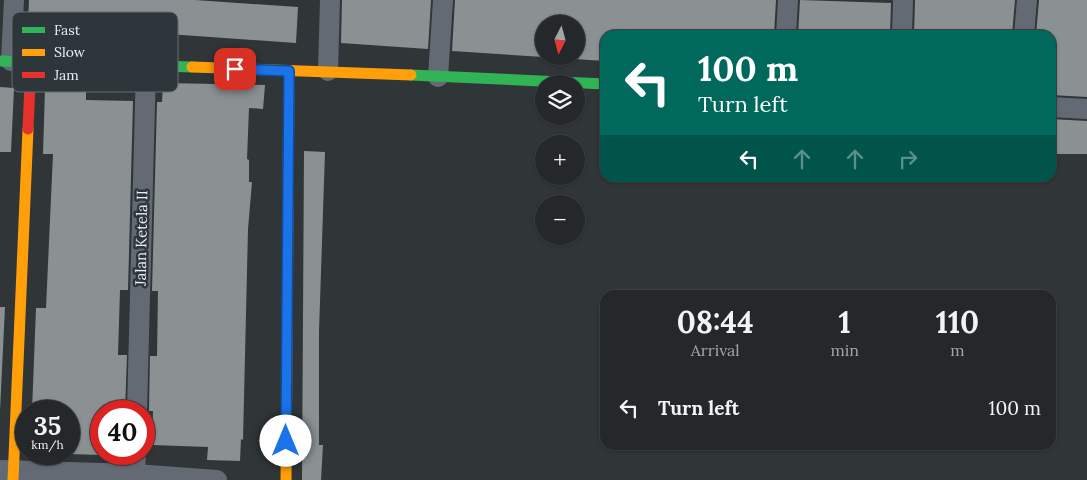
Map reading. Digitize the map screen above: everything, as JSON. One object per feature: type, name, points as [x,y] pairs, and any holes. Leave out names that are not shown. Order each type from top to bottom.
[{"type":"street","points":[[328,71],[330,0]]},
{"type":"street","points":[[438,77],[444,0]]},
{"type":"street","points":[[786,30],[788,0]]},
{"type":"street","points":[[902,30],[903,0]]},
{"type":"street","points":[[1024,30],[1027,0]]},
{"type":"street","points":[[6,61],[12,15]]},
{"type":"street","points":[[178,67],[328,71],[600,84]]},
{"type":"street","points":[[286,480],[289,71]]},
{"type":"street","points":[[29,92],[9,474],[136,474],[217,480]]},
{"type":"street","name":"Jalan Ketela II","points":[[137,400],[145,92]]},
{"type":"street","points":[[1056,107],[1087,109]]},
{"type":"street","points":[[136,465],[136,474]]},
{"type":"building","points":[[29,0],[195,0],[298,7],[296,43],[178,35],[178,12],[28,12]]},
{"type":"building","points":[[342,0],[431,0],[428,49],[341,43]]},
{"type":"building","points":[[455,0],[776,0],[774,30],[600,30],[600,61],[585,60],[585,15],[535,15],[535,56],[452,51]]},
{"type":"building","points":[[800,0],[891,3],[890,30],[798,30]]},
{"type":"building","points":[[915,0],[1015,0],[1012,30],[914,30]]},
{"type":"building","points":[[1039,0],[1087,0],[1087,97],[1056,95],[1056,30],[1036,30]]},
{"type":"building","points":[[178,83],[265,85],[263,109],[249,108],[247,159],[249,160],[249,182],[252,182],[248,229],[243,440],[241,439],[240,461],[207,460],[208,447],[155,445],[155,400],[149,400],[150,356],[157,356],[158,291],[152,291],[157,102],[162,102],[163,92],[178,92]]},
{"type":"building","points":[[0,87],[12,88],[12,92],[14,92],[11,152],[0,152]]},
{"type":"building","points":[[45,92],[86,92],[86,100],[133,101],[128,290],[120,290],[118,355],[127,355],[125,400],[90,400],[90,455],[80,454],[80,400],[32,400],[36,308],[46,308],[53,154],[43,154]]},
{"type":"building","points":[[1056,119],[1087,121],[1087,154],[1056,154]]},
{"type":"building","points":[[304,151],[325,152],[319,332],[319,445],[323,445],[321,480],[302,480]]},
{"type":"building","points":[[0,307],[5,307],[0,411]]},
{"type":"traffic: fast","points":[[0,61],[12,61]]},
{"type":"traffic: fast","points":[[178,67],[192,67]]},
{"type":"traffic: fast","points":[[411,75],[600,84]]},
{"type":"traffic: slow","points":[[192,67],[411,75]]},
{"type":"traffic: slow","points":[[286,480],[289,71]]},
{"type":"traffic: slow","points":[[13,480],[28,129]]},
{"type":"traffic: jam","points":[[28,129],[30,92]]},
{"type":"route","points":[[235,69],[289,71],[286,441]]}]
